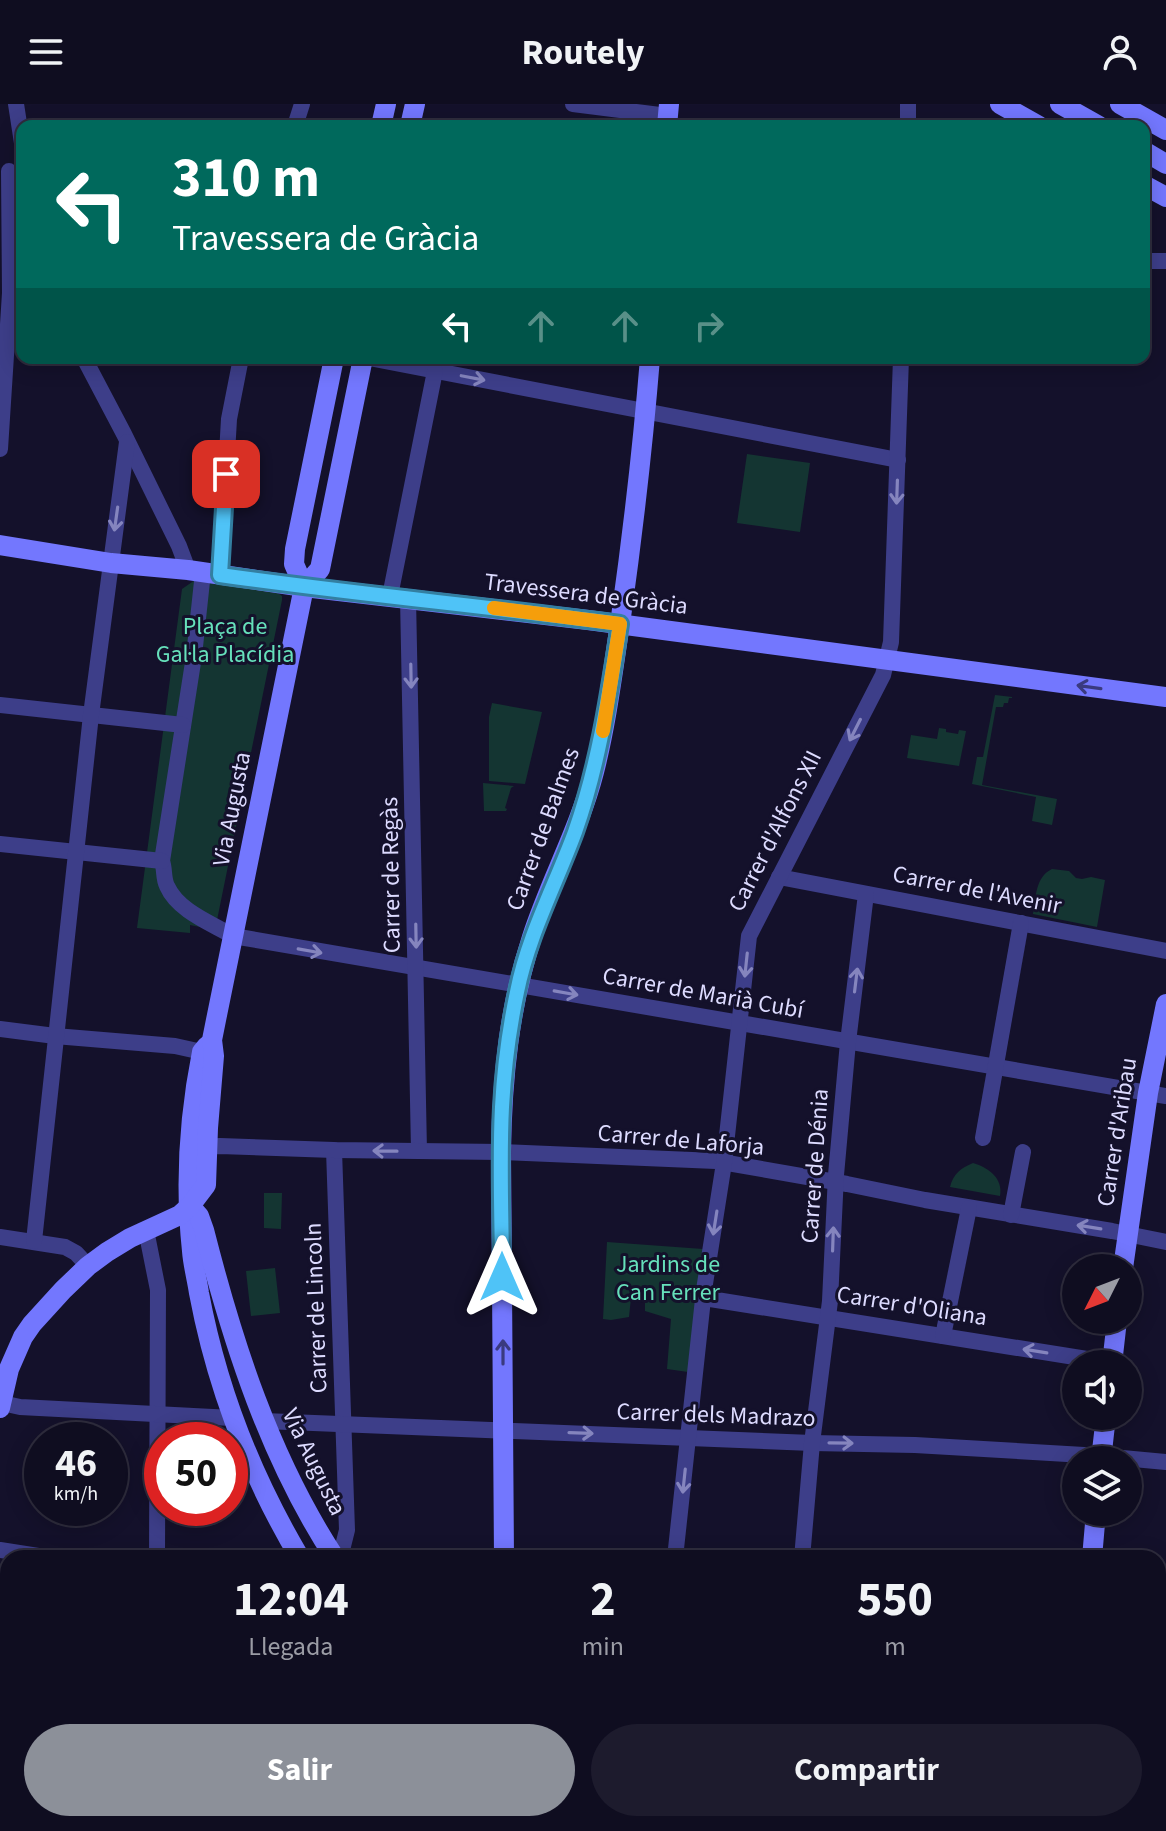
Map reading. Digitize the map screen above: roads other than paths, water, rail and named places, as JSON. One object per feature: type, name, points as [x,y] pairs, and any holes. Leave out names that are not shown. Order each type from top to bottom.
[{"type":"main road","points":[[1000,104],[1028,120]]},
{"type":"main road","points":[[1060,104],[1088,120]]},
{"type":"main road","points":[[1120,104],[1148,120]]},
{"type":"main road","name":"Via Augusta","points":[[304,587],[294,564],[295,549],[333,364]]},
{"type":"main road","name":"Via Augusta","points":[[295,1550],[274,1513],[221,1388],[192,1254],[191,1126],[304,587],[320,569],[365,364]]},
{"type":"main road","name":"Carrer de Balmes","points":[[504,1550],[501,1152],[505,1069],[518,985],[532,936],[574,833],[594,773],[607,712],[636,507],[650,364]]},
{"type":"main road","name":"Travessera de Gràcia","points":[[0,545],[111,563],[198,567],[304,587],[620,624],[1166,697]]},
{"type":"main road","name":"Carrer d'Aribau","points":[[1125,1254],[1157,1095],[1166,1004]]},
{"type":"main road","name":"Via Augusta","points":[[190,1206],[206,1185],[214,1056],[207,1046]]},
{"type":"main road","points":[[1,1406],[9,1369],[23,1337],[42,1312],[88,1266],[107,1252],[171,1220],[190,1206]]},
{"type":"main road","name":"Via Augusta","points":[[190,1206],[199,1216],[204,1230],[225,1304],[274,1446],[306,1511],[330,1550]]},
{"type":"main road","points":[[232,1418],[264,1421]]},
{"type":"main road","points":[[1093,1550],[1095,1526]]},
{"type":"street","points":[[573,104],[668,115]]},
{"type":"street","points":[[0,449],[11,293],[10,171]]},
{"type":"street","points":[[87,364],[198,567]]},
{"type":"street","points":[[233,936],[176,899],[166,885],[162,861],[194,656],[198,567],[240,364]]},
{"type":"street","points":[[398,364],[898,460]]},
{"type":"street","name":"Carrer d'Alfons XII","points":[[676,1550],[749,936],[888,660],[894,611],[901,364]]},
{"type":"street","name":"Carrer de Regàs","points":[[419,1151],[417,969],[399,597],[435,371]]},
{"type":"street","points":[[34,1241],[91,715],[127,442]]},
{"type":"street","points":[[0,705],[183,725]]},
{"type":"street","points":[[0,844],[162,861]]},
{"type":"street","name":"Carrer de l'Avenir","points":[[779,877],[1166,951]]},
{"type":"street","name":"Carrer de Dénia","points":[[803,1550],[828,1317],[835,1182],[848,1042],[866,894]]},
{"type":"street","points":[[983,1138],[1021,923]]},
{"type":"street","name":"Carrer de Marià Cubí","points":[[233,936],[1157,1095]]},
{"type":"street","points":[[0,1029],[175,1046],[207,1046]]},
{"type":"street","points":[[190,1159],[207,1147]]},
{"type":"street","name":"Carrer de Laforja","points":[[207,1147],[501,1152],[724,1163],[1166,1242]]},
{"type":"street","name":"Carrer de Lincoln","points":[[334,1150],[347,1530],[340,1550]]},
{"type":"street","points":[[1011,1215],[1023,1152]]},
{"type":"street","points":[[943,1336],[969,1208]]},
{"type":"street","points":[[146,1230],[158,1290],[157,1550]]},
{"type":"street","points":[[0,1237],[65,1247],[88,1266]]},
{"type":"street","name":"Carrer d'Oliana","points":[[704,1298],[1062,1356]]},
{"type":"street","points":[[1,1406],[232,1418]]},
{"type":"street","name":"Carrer dels Madrazo","points":[[264,1421],[915,1445],[1062,1455]]},
{"type":"street","name":"Carrer dels Madrazo","points":[[1142,1461],[1166,1462]]},
{"type":"park label","name":"Plaça de Gal·la Placídia","points":[[225,640]]},
{"type":"park label","name":"Jardins de Can Ferrer","points":[[668,1278]]}]
